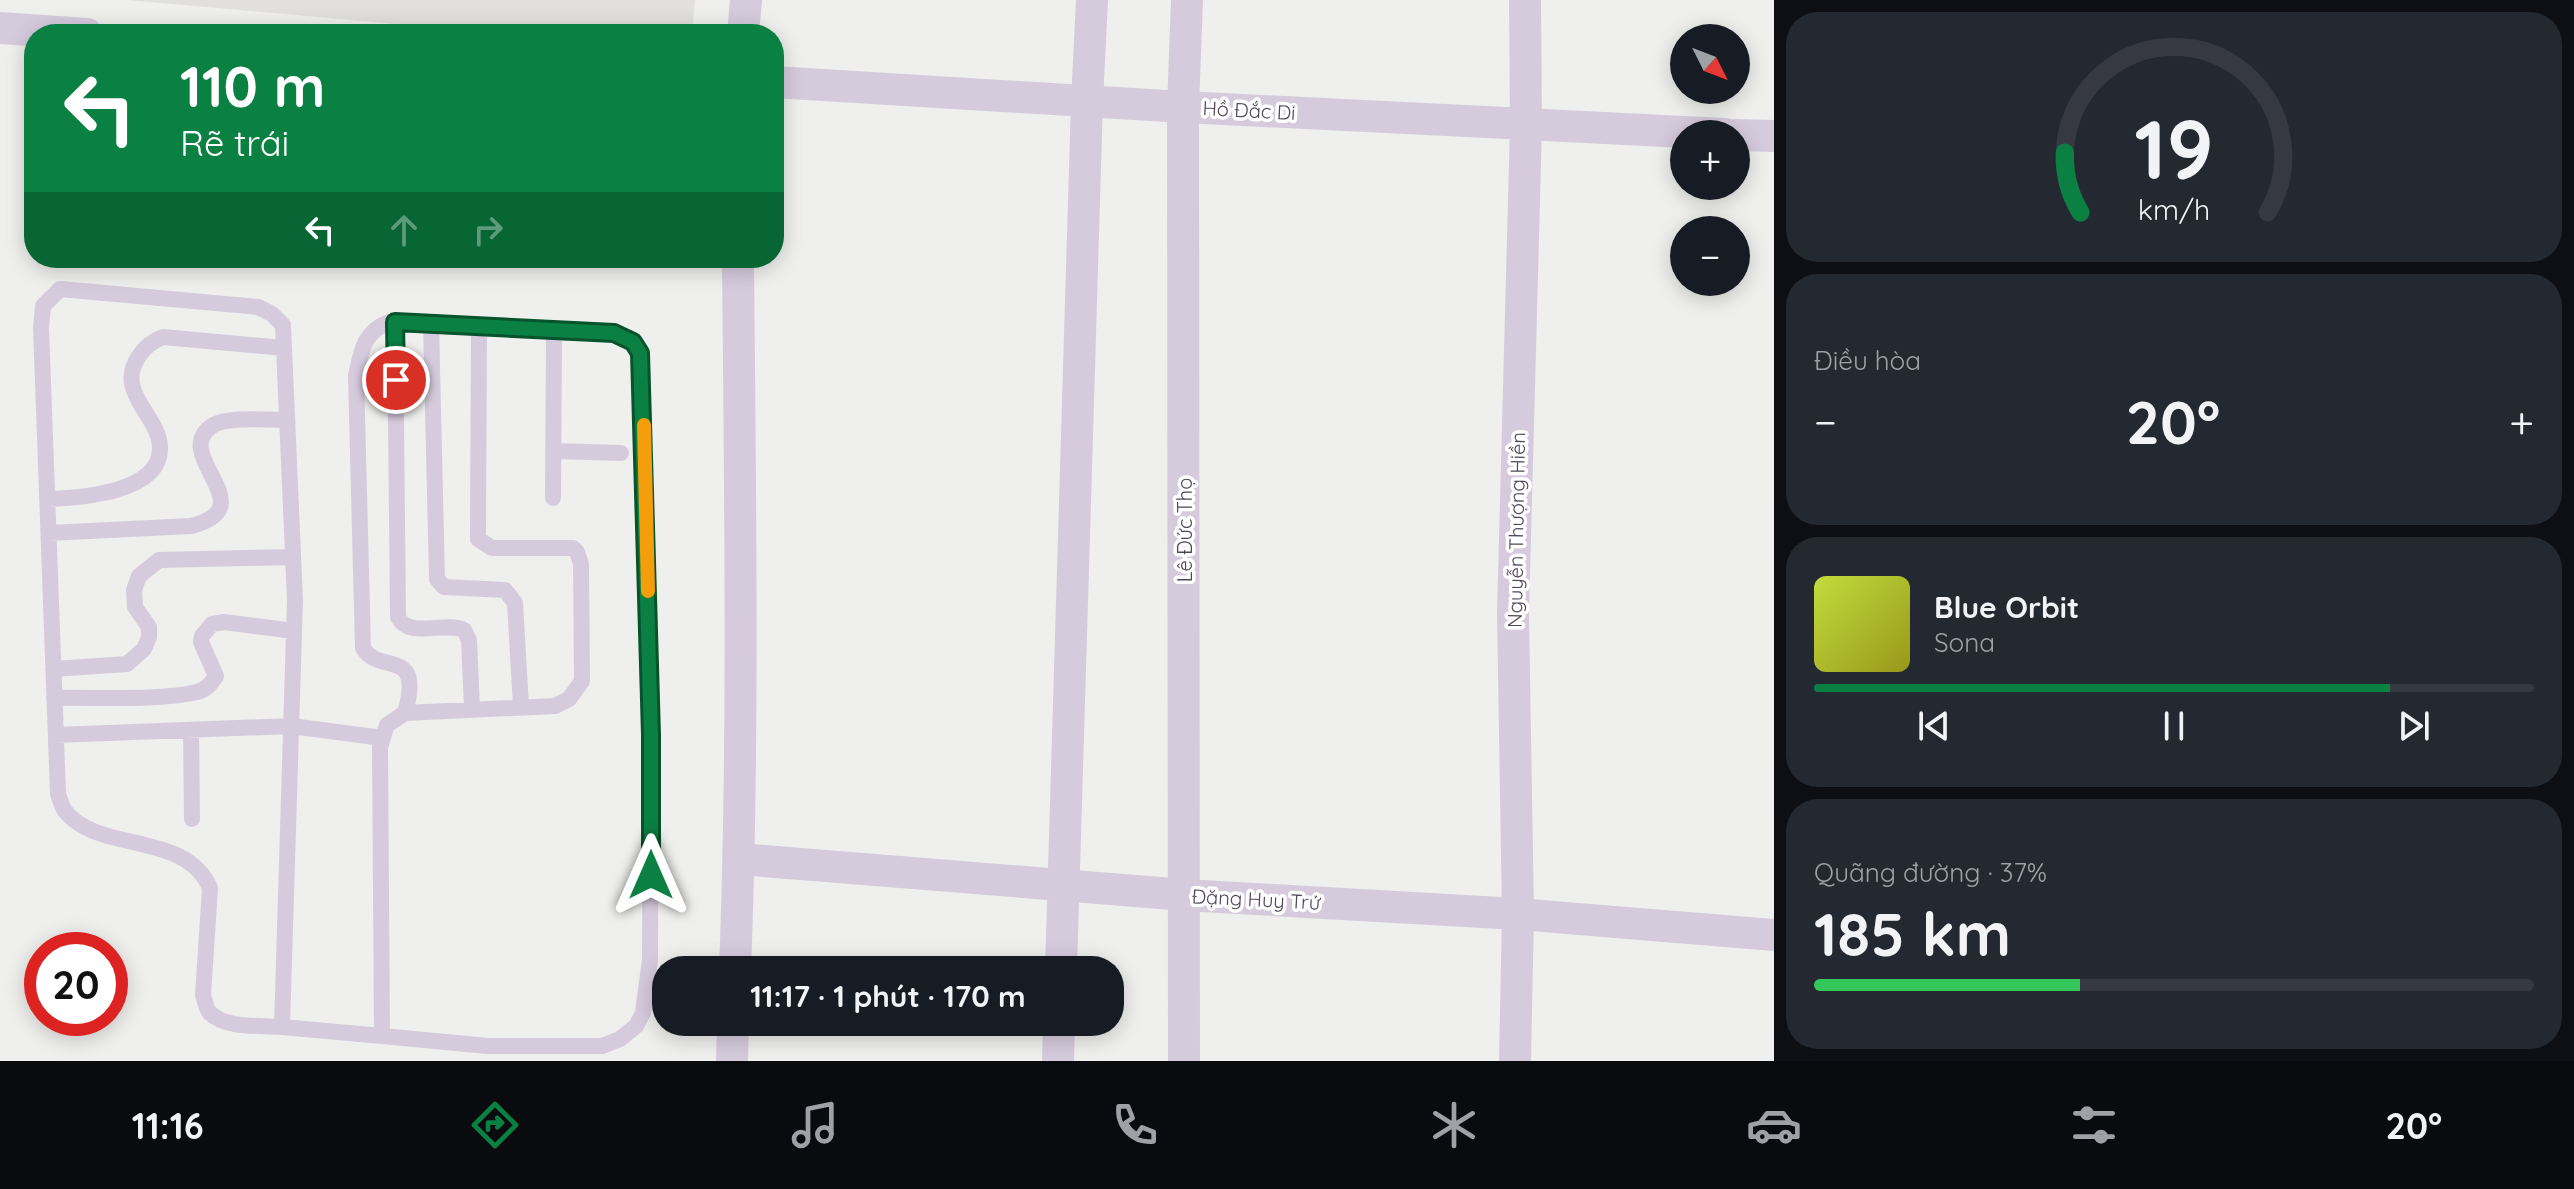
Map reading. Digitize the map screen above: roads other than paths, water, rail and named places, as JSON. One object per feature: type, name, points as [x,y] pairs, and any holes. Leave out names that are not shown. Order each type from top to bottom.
[{"type":"street","points":[[744,24],[746,0]]},
{"type":"street","points":[[1061,956],[1092,0]]},
{"type":"street","name":"Lê Đức Thọ","points":[[1184,1061],[1183,107],[1187,0]]},
{"type":"street","name":"Nguyễn Thượng Hiền","points":[[1515,1061],[1518,914],[1513,613],[1526,125],[1525,0]]},
{"type":"street","points":[[0,28],[24,30]]},
{"type":"street","name":"Hồ Đắc Di","points":[[784,83],[1670,132]]},
{"type":"street","points":[[1750,135],[1774,136]]},
{"type":"street","points":[[736,956],[739,859],[738,268]]},
{"type":"street","name":"Đặng Huy Trứ","points":[[739,859],[1185,895],[1518,914],[1774,935]]},
{"type":"street","points":[[732,1061],[733,1036]]},
{"type":"street","points":[[1058,1061],[1059,1036]]},
{"type":"lane","points":[[282,1027],[294,631],[283,325],[272,314],[258,307],[60,289],[43,306],[41,328],[58,794],[65,811],[99,832],[159,848],[192,863],[204,874],[210,888],[203,995],[207,1011],[219,1019],[231,1023],[382,1036],[488,1054],[602,1046],[620,1039],[636,1026],[643,1013],[650,959],[651,735],[640,353],[633,342],[614,333],[395,322],[377,326],[368,335],[356,376],[363,648],[370,657],[397,663],[406,671],[409,678],[405,713]]},
{"type":"lane","points":[[395,322],[398,617],[404,626],[412,628],[453,626],[464,630],[469,640],[472,709]]},
{"type":"lane","points":[[431,324],[437,579],[444,587],[456,590],[505,590],[515,603],[521,707]]},
{"type":"lane","points":[[382,1036],[380,747],[387,725],[405,713],[555,706],[569,699],[582,681],[581,564],[577,552],[573,548],[492,548],[478,539],[479,326]]},
{"type":"lane","points":[[553,498],[554,330]]},
{"type":"lane","points":[[47,499],[87,498],[122,489],[148,473],[159,460],[161,445],[155,429],[138,403],[132,379],[134,364],[153,341],[163,337],[284,348]]},
{"type":"lane","points":[[49,533],[191,526],[209,522],[218,512],[222,499],[219,486],[204,464],[200,448],[203,435],[213,425],[228,421],[287,420]]},
{"type":"lane","points":[[553,451],[621,453]]},
{"type":"lane","points":[[53,669],[127,664],[144,649],[149,627],[135,607],[134,590],[139,576],[159,560],[293,557]]},
{"type":"lane","points":[[54,698],[199,692],[208,687],[216,676],[201,642],[212,624],[224,622],[294,631]]},
{"type":"lane","points":[[56,735],[291,726],[383,738]]},
{"type":"lane","points":[[191,730],[192,819]]}]
